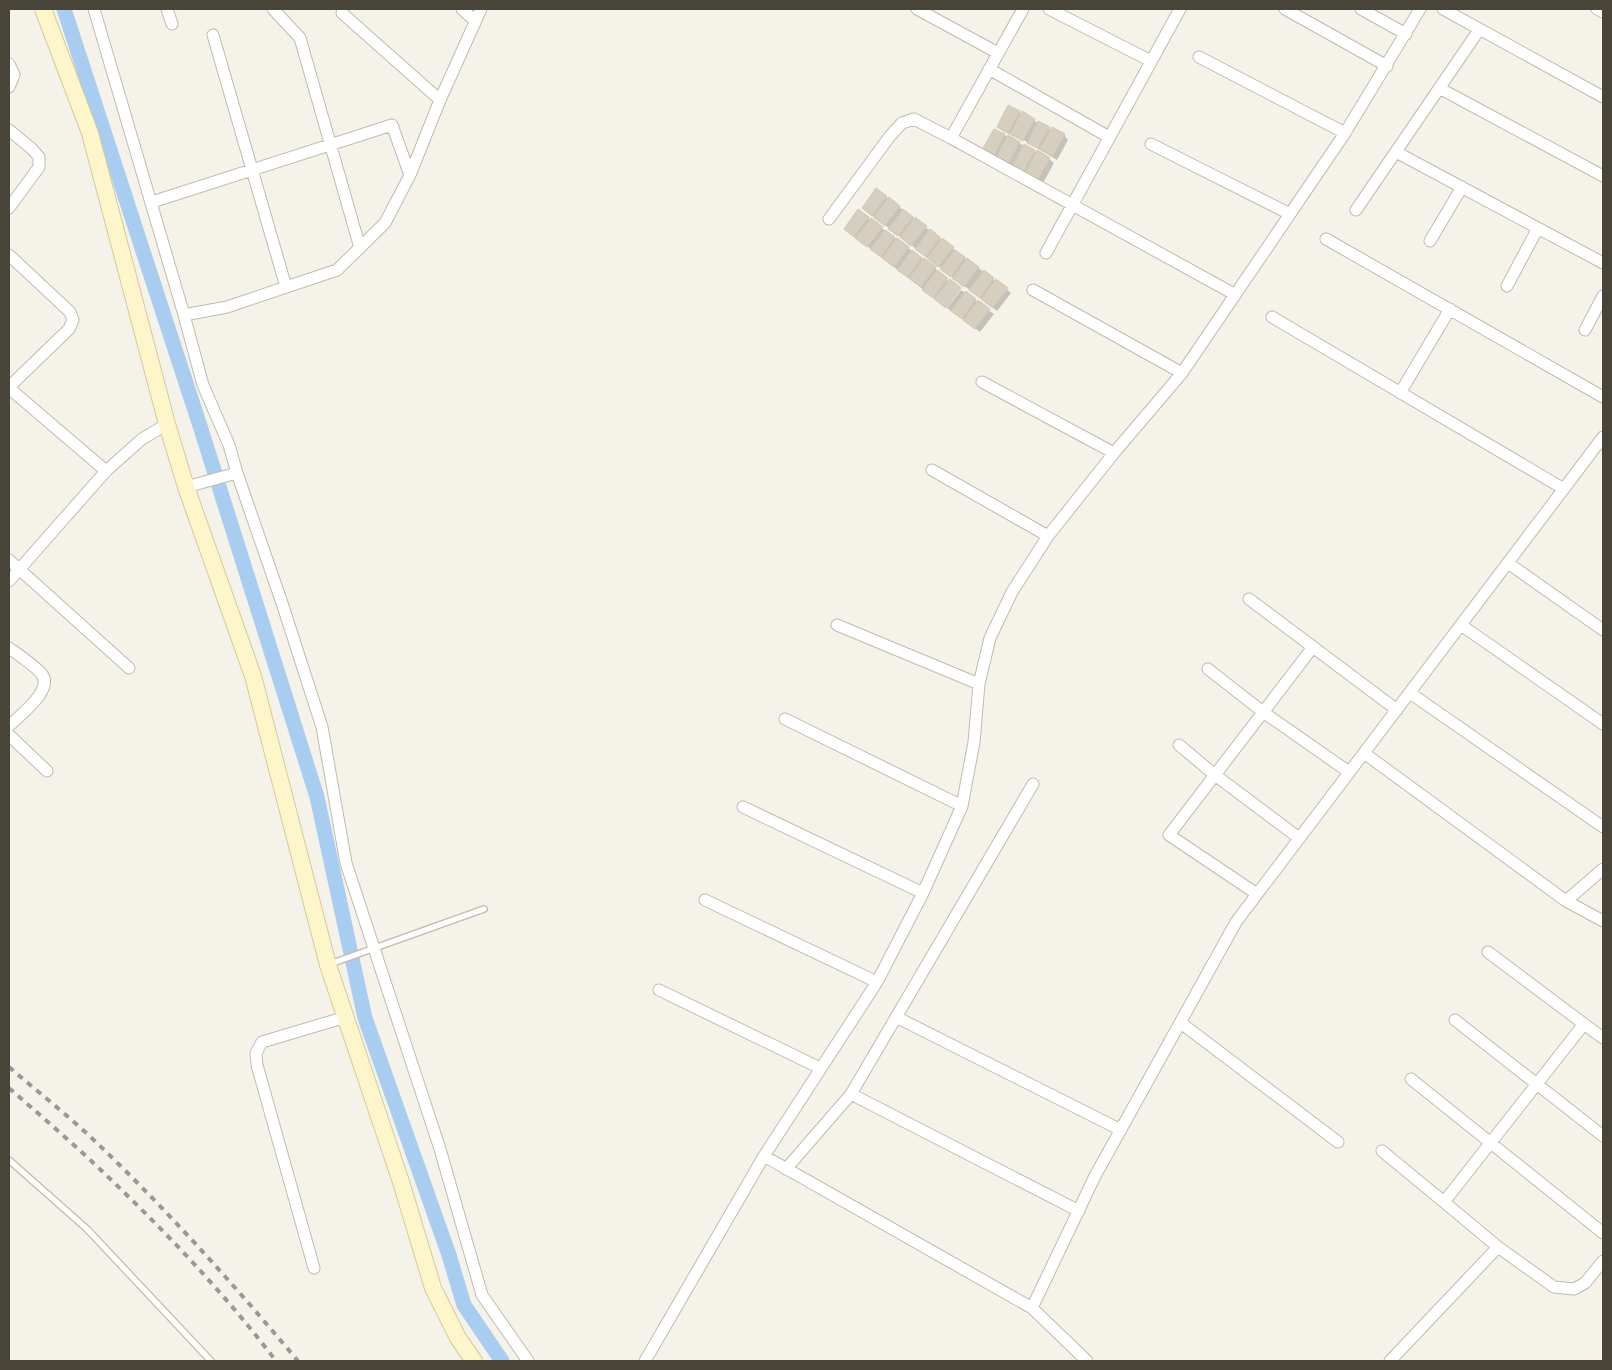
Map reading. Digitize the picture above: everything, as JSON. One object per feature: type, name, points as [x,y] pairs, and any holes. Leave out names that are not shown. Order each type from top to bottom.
[{"type":"street","points":[[44,9],[99,161],[161,428],[192,486],[253,676],[333,963],[346,1017],[401,1182],[433,1288],[458,1338],[474,1361]]},
{"type":"street","points":[[94,9],[152,202],[203,385],[229,445],[322,727],[346,863],[440,1149],[482,1295],[528,1361]]},
{"type":"street","points":[[167,9],[172,24]]},
{"type":"street","points":[[273,9],[300,38],[360,248]]},
{"type":"street","points":[[462,9],[475,21]]},
{"type":"street","points":[[184,315],[227,307],[337,270],[385,223],[410,176],[440,100],[481,9]]},
{"type":"street","points":[[918,9],[998,53]]},
{"type":"street","points":[[952,138],[1023,9]]},
{"type":"street","points":[[1049,9],[1151,61]]},
{"type":"street","points":[[1046,253],[1180,9]]},
{"type":"street","points":[[1285,9],[1386,66]]},
{"type":"street","points":[[1361,9],[1406,34]]},
{"type":"street","points":[[1597,9],[1603,12]]},
{"type":"street","points":[[645,1361],[775,1163],[820,1068],[878,982],[923,893],[962,806],[974,742],[979,684],[990,638],[1012,592],[1048,536],[1114,453],[1182,373],[1345,133],[1406,34],[1416,10]]},
{"type":"street","points":[[1447,10],[1479,30],[1603,97]]},
{"type":"street","points":[[342,13],[440,100]]},
{"type":"street","points":[[1356,210],[1479,30]]},
{"type":"street","points":[[213,35],[286,288]]},
{"type":"street","points":[[1199,57],[1345,133]]},
{"type":"street","points":[[9,64],[14,75],[9,87]]},
{"type":"street","points":[[989,69],[1109,137]]},
{"type":"street","points":[[1439,88],[1603,176]]},
{"type":"street","points":[[829,219],[890,136],[902,123],[914,119],[952,138],[1234,294]]},
{"type":"street","points":[[152,202],[392,125],[410,176]]},
{"type":"street","points":[[9,130],[39,157],[39,166],[10,206]]},
{"type":"street","points":[[1151,144],[1290,214]]},
{"type":"street","points":[[1396,152],[1603,263]]},
{"type":"street","points":[[1430,241],[1462,187]]},
{"type":"street","points":[[1507,286],[1538,228]]},
{"type":"street","points":[[1326,238],[1603,397]]},
{"type":"street","points":[[9,255],[70,312],[73,320],[69,329],[9,387],[106,471]]},
{"type":"street","points":[[1033,290],[1182,373]]},
{"type":"street","points":[[1585,330],[1603,296]]},
{"type":"street","points":[[1400,393],[1450,310]]},
{"type":"street","points":[[1272,317],[1564,490]]},
{"type":"street","points":[[982,382],[1114,453]]},
{"type":"street","points":[[9,581],[106,471],[142,439],[161,428]]},
{"type":"street","points":[[1032,1308],[1095,1176],[1236,922],[1603,437]]},
{"type":"street","points":[[932,470],[1048,536]]},
{"type":"street","points":[[192,486],[237,473]]},
{"type":"street","points":[[9,560],[130,668]]},
{"type":"street","points":[[1508,563],[1603,630]]},
{"type":"street","points":[[1249,599],[1397,710]]},
{"type":"street","points":[[837,625],[979,684]]},
{"type":"street","points":[[1461,625],[1603,724]]},
{"type":"street","points":[[1257,894],[1169,835],[1313,647]]},
{"type":"street","points":[[9,648],[41,673],[45,682],[43,692],[9,726]]},
{"type":"street","points":[[1208,669],[1263,712],[1349,772]]},
{"type":"street","points":[[1410,692],[1603,827]]},
{"type":"street","points":[[785,719],[962,806]]},
{"type":"street","points":[[9,735],[47,771]]},
{"type":"street","points":[[1179,745],[1215,775],[1300,838]]},
{"type":"street","points":[[1364,753],[1566,901],[1603,921]]},
{"type":"street","points":[[775,1163],[851,1094],[1033,784]]},
{"type":"street","points":[[743,807],[923,893]]},
{"type":"street","points":[[1566,901],[1603,869]]},
{"type":"street","points":[[705,900],[878,982]]},
{"type":"street","points":[[1488,952],[1603,1038]]},
{"type":"street","points":[[659,990],[820,1068]]},
{"type":"street","points":[[314,1268],[257,1065],[256,1053],[262,1042],[346,1017]]},
{"type":"street","points":[[896,1017],[1121,1130]]},
{"type":"street","points":[[1455,1020],[1603,1136]]},
{"type":"street","points":[[1181,1023],[1338,1142]]},
{"type":"street","points":[[1444,1202],[1584,1024]]},
{"type":"street","points":[[1411,1079],[1603,1233]]},
{"type":"street","points":[[851,1094],[1078,1211]]},
{"type":"street","points":[[1382,1151],[1498,1248],[1554,1287],[1574,1289],[1585,1283],[1603,1261]]},
{"type":"street","points":[[775,1163],[1032,1308],[1087,1361]]},
{"type":"street","points":[[1390,1361],[1498,1248]]},
{"type":"lane","points":[[333,963],[484,909]]},
{"type":"lane","points":[[9,1160],[87,1229],[210,1361]]},
{"type":"building","points":[[1008,105],[1020,111],[1008,133],[997,127]]},
{"type":"building","points":[[1022,111],[1035,119],[1023,141],[1010,134]]},
{"type":"building","points":[[1038,121],[1050,127],[1038,148],[1027,143]]},
{"type":"building","points":[[1052,127],[1065,134],[1053,156],[1039,149]]},
{"type":"building","points":[[994,129],[1005,134],[994,156],[982,150]]},
{"type":"building","points":[[1008,135],[1020,142],[1008,164],[996,157]]},
{"type":"building","points":[[1024,144],[1035,150],[1024,172],[1012,166]]},
{"type":"building","points":[[1037,150],[1050,158],[1038,180],[1025,173]]},
{"type":"building","points":[[876,188],[887,196],[872,216],[862,208]]},
{"type":"building","points":[[889,197],[900,206],[885,226],[873,217]]},
{"type":"building","points":[[858,209],[869,217],[854,237],[844,229]]},
{"type":"building","points":[[903,209],[913,217],[898,236],[888,229]]},
{"type":"building","points":[[915,217],[927,226],[911,246],[900,237]]},
{"type":"building","points":[[871,218],[883,227],[867,247],[855,238]]},
{"type":"building","points":[[930,229],[940,237],[926,257],[915,249]]},
{"type":"building","points":[[885,230],[895,237],[881,257],[870,249]]},
{"type":"building","points":[[897,238],[909,247],[894,267],[882,258]]},
{"type":"building","points":[[942,238],[954,247],[938,267],[927,258]]},
{"type":"building","points":[[912,250],[922,258],[908,277],[897,270]]},
{"type":"building","points":[[955,250],[965,257],[951,277],[940,269]]},
{"type":"building","points":[[924,258],[936,267],[921,287],[909,278]]},
{"type":"building","points":[[967,258],[979,267],[964,287],[952,278]]},
{"type":"building","points":[[937,270],[948,278],[933,298],[922,290]]},
{"type":"building","points":[[984,270],[994,278],[980,298],[969,290]]},
{"type":"building","points":[[950,279],[961,288],[946,308],[934,299]]},
{"type":"building","points":[[996,279],[1008,288],[993,308],[981,299]]},
{"type":"building","points":[[966,291],[976,299],[962,319],[951,311]]},
{"type":"building","points":[[978,300],[990,309],[975,329],[963,320]]},
{"type":"waterway","points":[[64,9],[200,426],[317,797],[365,1018],[449,1255],[464,1305],[502,1361]]},
{"type":"railway","points":[[9,1067],[87,1134],[150,1196],[226,1277],[298,1361]]},
{"type":"railway","points":[[9,1088],[81,1152],[150,1218],[216,1288],[276,1361]]}]
